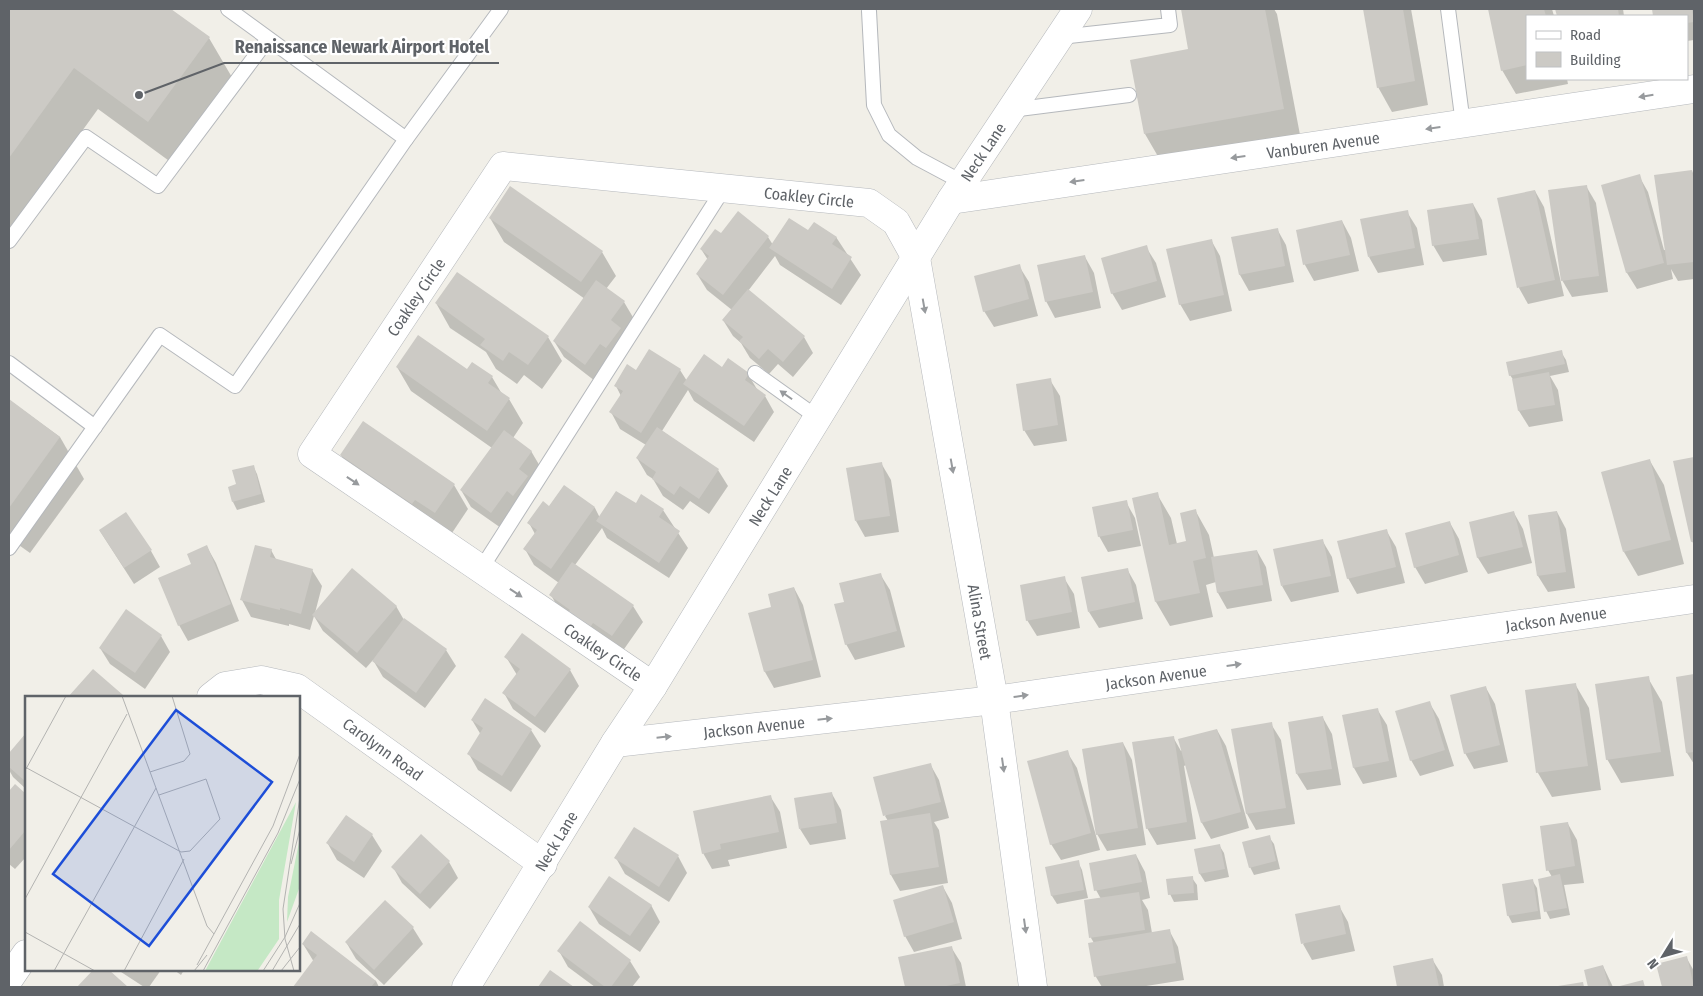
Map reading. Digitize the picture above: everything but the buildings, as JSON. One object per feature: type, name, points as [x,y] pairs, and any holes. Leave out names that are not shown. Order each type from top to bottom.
[{"type":"street","name":"Neck Lane","points":[[466,987],[957,191],[1078,9]]},
{"type":"street","name":"Vanburen Avenue","points":[[957,191],[1463,124],[1694,89]]},
{"type":"street","name":"Coakley Circle","points":[[653,686],[312,454],[503,166],[869,203],[896,222],[916,258]]},
{"type":"street","name":"Alina Street","points":[[916,258],[994,700],[1033,987]]},
{"type":"street","name":"Jackson Avenue","points":[[615,743],[994,700],[1694,599]]},
{"type":"street","name":"Carolynn Road","points":[[212,696],[225,686],[261,680],[297,688],[543,864]]},
{"type":"street","points":[[9,979],[25,955]]},
{"type":"lane","points":[[228,9],[406,139]]},
{"type":"lane","points":[[9,548],[160,334],[235,386],[406,139],[501,9]]},
{"type":"lane","points":[[1060,37],[1170,25],[1168,9]]},
{"type":"lane","points":[[1448,9],[1463,124]]},
{"type":"lane","points":[[869,11],[874,105],[889,135],[957,191]]},
{"type":"lane","points":[[9,241],[86,137],[158,186],[268,39]]},
{"type":"lane","points":[[1012,110],[1129,95]]},
{"type":"lane","points":[[481,569],[724,188]]},
{"type":"lane","points":[[9,363],[95,427]]},
{"type":"lane","points":[[755,373],[818,418]]},
{"type":"place","name":"Renaissance Newark Airport Hotel","points":[[139,95]]}]
